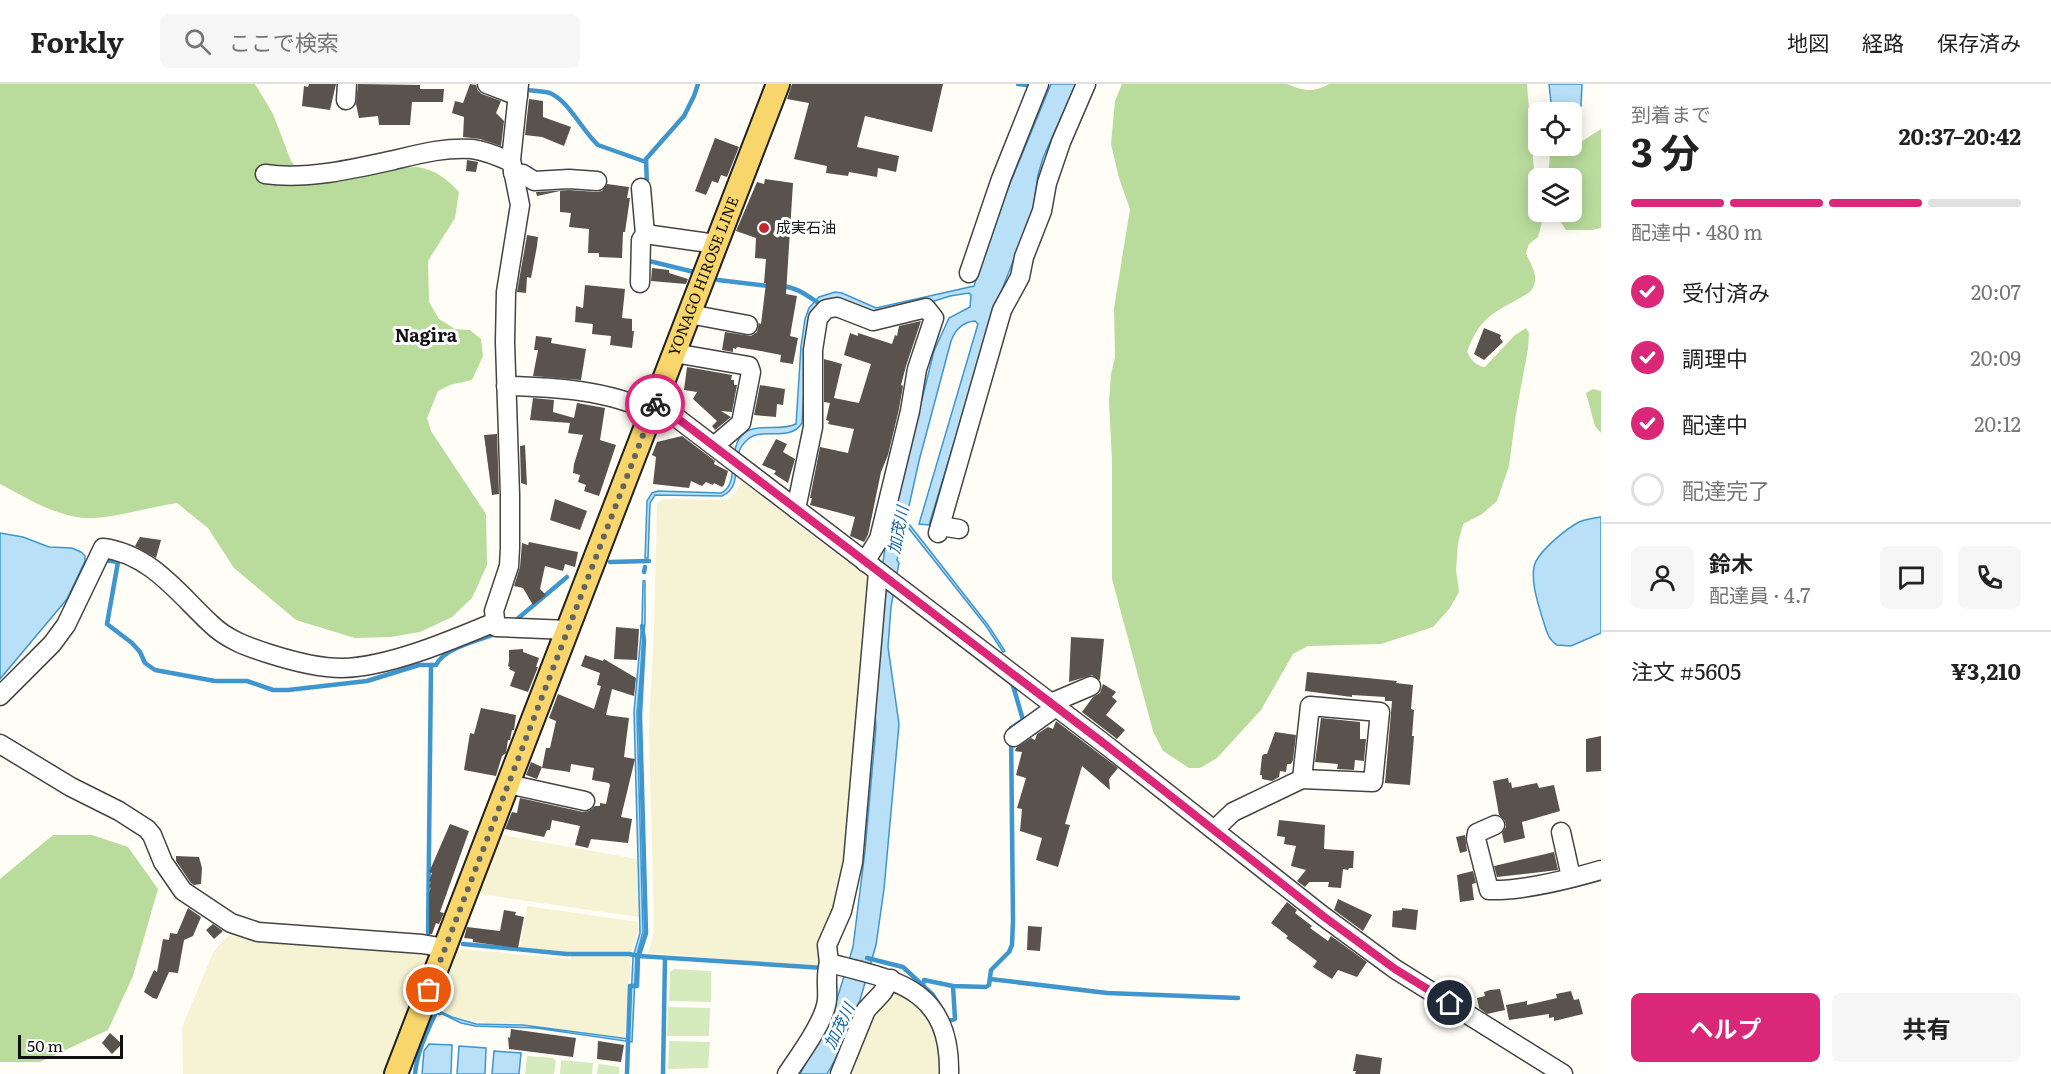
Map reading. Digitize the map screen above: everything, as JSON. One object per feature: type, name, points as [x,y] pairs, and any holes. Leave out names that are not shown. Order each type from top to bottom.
[{"type":"main road","name":"YONAGO HIROSE LINE","points":[[396,1074],[778,84]]},
{"type":"street","points":[[487,84],[518,90],[512,167],[520,206],[506,292],[509,566],[494,611],[495,622],[496,627],[568,630]]},
{"type":"street","points":[[969,273],[1000,179],[1039,84]]},
{"type":"street","points":[[959,529],[939,529],[1002,310],[1020,277],[1024,257],[1042,212],[1047,183],[1061,142],[1086,84]]},
{"type":"street","points":[[265,174],[293,176],[360,168],[455,148],[489,152],[534,181],[569,179],[597,181]]},
{"type":"street","points":[[640,283],[641,240],[645,234],[641,188]]},
{"type":"street","points":[[645,234],[716,244]]},
{"type":"street","points":[[787,1074],[817,1028],[827,1002],[825,974],[829,963],[827,945],[842,910],[854,862],[871,567],[910,411],[917,369],[934,318],[926,308],[873,321],[837,307],[826,309],[818,318],[813,350],[813,427],[796,509]]},
{"type":"street","points":[[689,314],[748,325]]},
{"type":"street","points":[[674,353],[749,366],[751,372],[741,423],[714,446]]},
{"type":"street","points":[[506,386],[553,388],[654,407],[714,446],[1053,705],[1323,916],[1395,969],[1563,1074]]},
{"type":"street","points":[[0,696],[52,644],[66,625],[103,549],[119,551],[152,568],[211,625],[233,641],[281,657],[320,665],[339,668],[372,665],[427,648],[495,622]]},
{"type":"street","points":[[1014,737],[1053,705],[1091,686]]},
{"type":"street","points":[[1214,830],[1233,812],[1302,779],[1373,782],[1380,712],[1310,706],[1302,779]]},
{"type":"street","points":[[0,744],[70,787],[119,811],[147,829],[152,835],[163,862],[183,891],[231,923],[258,932],[422,944],[445,948]]},
{"type":"street","points":[[508,784],[585,801]]},
{"type":"street","points":[[1495,825],[1477,832],[1476,839],[1489,890],[1501,891],[1601,870]]},
{"type":"street","points":[[1561,832],[1571,877]]},
{"type":"street","points":[[829,963],[891,980],[903,985],[928,1002],[938,1016],[949,1049],[949,1074]]},
{"type":"street","points":[[840,1074],[866,1010],[891,980]]},
{"type":"shaded area","points":[[742,481],[842,559],[852,565],[858,564],[872,575],[850,852],[822,967],[648,953],[654,925],[649,730],[657,503],[665,499],[727,500],[735,494]]},
{"type":"shaded area","points":[[502,835],[637,859],[639,917],[479,894]]},
{"type":"shaded area","points":[[527,906],[638,922],[638,932],[631,956],[625,1038],[524,1024],[487,1023],[451,1016],[435,1007],[458,949],[571,959],[571,956],[519,951]]},
{"type":"shaded area","points":[[237,931],[434,950],[384,1074],[183,1074],[182,1027],[213,953],[222,941]]},
{"type":"shaded area","points":[[898,988],[934,1021],[943,1074],[845,1074],[869,1014]]},
{"type":"green space","points":[[0,84],[255,84],[273,114],[291,161],[301,173],[417,167],[440,175],[459,192],[455,218],[428,261],[429,302],[439,319],[455,329],[470,330],[481,339],[483,356],[472,380],[450,385],[438,391],[427,418],[431,431],[486,514],[487,565],[472,598],[452,617],[420,632],[391,637],[355,638],[296,620],[234,568],[208,528],[177,503],[115,515],[82,518],[58,512],[0,484]]},
{"type":"green space","points":[[1122,84],[1287,84],[1308,90],[1329,84],[1527,84],[1528,156],[1533,156],[1534,168],[1528,168],[1528,222],[1542,222],[1538,237],[1529,244],[1526,253],[1535,282],[1530,292],[1499,309],[1484,321],[1472,339],[1467,352],[1474,362],[1485,367],[1515,335],[1526,328],[1529,333],[1528,349],[1509,466],[1497,501],[1482,514],[1463,524],[1458,543],[1456,570],[1459,592],[1450,608],[1433,627],[1381,644],[1308,646],[1293,654],[1261,710],[1217,758],[1200,768],[1189,768],[1163,751],[1153,731],[1112,579],[1112,461],[1109,402],[1115,357],[1114,308],[1130,209],[1119,178],[1111,144],[1115,101]]},
{"type":"green space","points":[[1601,129],[1601,228],[1566,230],[1561,222],[1582,222],[1582,168],[1549,168],[1550,156],[1582,156],[1582,141]]},
{"type":"green space","points":[[1593,389],[1601,391],[1601,433],[1595,426],[1586,393]]},
{"type":"green space","points":[[53,835],[92,835],[128,847],[158,889],[133,976],[108,1030],[40,1062],[0,1062],[0,879]]},
{"type":"green space","points":[[674,969],[711,971],[711,1002],[669,1001],[670,972]]},
{"type":"green space","points":[[668,1007],[710,1008],[709,1036],[667,1036]]},
{"type":"green space","points":[[669,1041],[710,1042],[708,1068],[668,1069]]},
{"type":"green space","points":[[527,1056],[553,1058],[556,1061],[554,1074],[525,1074]]},
{"type":"green space","points":[[561,1060],[593,1063],[592,1074],[560,1074]]},
{"type":"green space","points":[[598,1064],[619,1067],[619,1074],[597,1074]]},
{"type":"water","name":"加茂川","points":[[1051,84],[1076,84],[1043,158],[1033,210],[996,305],[929,525],[919,524],[978,324],[975,321],[963,325],[951,341],[919,461],[897,560],[899,563],[891,607],[888,647],[899,724],[884,889],[876,945],[846,1040],[827,1074],[800,1074],[833,1012],[853,947],[865,851],[876,727],[872,684],[879,590],[885,548],[934,351],[949,318],[970,307],[971,295],[969,293],[950,296],[919,306],[870,312],[840,299],[807,344],[802,423],[797,429],[783,433],[760,434],[747,440],[738,455],[733,485],[722,496],[655,495],[650,503],[648,558],[645,558],[647,501],[652,493],[658,491],[721,493],[730,483],[735,450],[742,435],[753,429],[796,424],[805,319],[809,308],[819,297],[835,292],[842,293],[876,308],[974,286],[995,220]]},
{"type":"water","points":[[1549,84],[1582,84],[1581,102],[1551,102]]},
{"type":"water","points":[[1601,517],[1601,633],[1571,646],[1557,645],[1549,636],[1537,599],[1533,573],[1536,561],[1552,542],[1573,525]]},
{"type":"water","points":[[909,524],[988,625],[1005,651],[1003,652],[986,626],[907,526]]},
{"type":"water","points":[[0,533],[23,537],[49,547],[72,548],[85,556],[85,561],[67,599],[0,679]]},
{"type":"water","points":[[643,581],[645,581],[645,623],[637,714],[643,932],[636,958],[632,1042],[536,1028],[475,1026],[461,1023],[436,1011],[476,1024],[523,1025],[629,1039],[633,957],[640,933],[634,712],[642,623]]},
{"type":"water","points":[[429,1044],[452,1045],[451,1074],[422,1074],[424,1051]]},
{"type":"water","points":[[459,1046],[486,1048],[485,1074],[457,1074]]},
{"type":"water","points":[[494,1051],[521,1053],[519,1074],[492,1074]]},
{"type":"building","points":[[309,84],[336,84],[330,110],[302,106],[304,86],[308,87]]},
{"type":"building","points":[[358,84],[420,85],[420,89],[444,89],[443,102],[412,102],[410,125],[379,125],[378,116],[359,118],[356,104]]},
{"type":"building","points":[[470,84],[476,85],[482,94],[501,101],[496,113],[504,121],[501,146],[480,139],[463,137],[464,117],[452,113],[455,101],[463,103]]},
{"type":"building","points":[[792,84],[943,84],[932,132],[865,116],[857,147],[899,156],[896,172],[878,168],[877,177],[849,172],[848,176],[826,173],[827,166],[794,159],[809,103],[787,99]]},
{"type":"building","points":[[529,99],[543,101],[543,117],[571,127],[564,146],[542,137],[525,135]]},
{"type":"building","points":[[715,138],[739,147],[727,177],[721,175],[718,183],[712,181],[706,195],[695,191]]},
{"type":"building","points":[[467,160],[478,162],[476,172],[466,171]]},
{"type":"building","points":[[765,179],[793,183],[786,294],[797,296],[790,336],[798,338],[793,364],[780,362],[781,355],[761,351],[737,347],[733,348],[733,352],[722,350],[725,332],[751,336],[757,332],[759,323],[761,324],[766,283],[764,283],[766,259],[755,258],[756,238],[736,231],[757,182],[764,184]]},
{"type":"building","points":[[607,184],[629,187],[627,198],[630,198],[625,232],[623,232],[622,258],[599,257],[599,253],[588,253],[589,229],[569,227],[571,213],[560,212],[560,191],[537,196],[536,192],[569,190],[597,192],[602,191]]},
{"type":"building","points":[[527,235],[538,237],[531,278],[527,277],[526,293],[517,292]]},
{"type":"building","points":[[652,268],[669,270],[669,273],[688,279],[686,284],[651,281]]},
{"type":"building","points":[[585,285],[625,289],[622,318],[632,319],[632,331],[634,331],[632,348],[610,345],[611,336],[592,334],[593,324],[575,322],[576,306],[583,308]]},
{"type":"building","points":[[921,321],[901,385],[903,386],[899,409],[888,455],[881,472],[868,535],[864,542],[850,536],[855,517],[810,505],[820,447],[848,453],[854,429],[828,424],[829,421],[826,420],[830,403],[824,402],[824,359],[842,364],[834,398],[859,403],[871,364],[844,355],[850,333],[858,336],[858,333],[892,344],[899,326]]},
{"type":"building","points":[[1484,328],[1501,335],[1503,342],[1484,360],[1474,354]]},
{"type":"building","points":[[536,336],[552,338],[551,343],[586,349],[581,380],[533,376],[538,350],[534,350]]},
{"type":"building","points":[[687,367],[732,375],[731,380],[734,380],[734,385],[737,385],[732,412],[721,411],[731,417],[715,430],[712,426],[717,421],[693,399],[697,392],[684,390]]},
{"type":"building","points":[[760,385],[785,389],[783,405],[777,404],[776,417],[754,415]]},
{"type":"building","points":[[533,398],[554,400],[553,412],[574,418],[577,403],[605,408],[600,440],[616,445],[599,496],[584,491],[586,485],[578,482],[580,475],[573,473],[583,435],[568,433],[570,423],[530,420]]},
{"type":"building","points":[[497,434],[499,494],[492,495],[484,435]]},
{"type":"building","points":[[682,436],[715,461],[714,464],[728,471],[722,487],[706,482],[702,486],[691,481],[689,488],[653,484],[656,457],[652,455],[657,442]]},
{"type":"building","points":[[776,439],[787,444],[783,452],[795,459],[788,483],[774,474],[776,471],[762,465]]},
{"type":"building","points":[[525,445],[527,485],[521,483],[520,446]]},
{"type":"building","points":[[555,499],[587,511],[580,530],[550,520]]},
{"type":"building","points":[[140,537],[161,540],[156,558],[135,546]]},
{"type":"building","points":[[529,542],[578,552],[575,567],[565,564],[563,571],[545,566],[540,589],[546,595],[533,605],[523,588],[514,586],[520,567],[522,543],[528,545]]},
{"type":"building","points":[[616,627],[639,629],[637,660],[614,659]]},
{"type":"building","points":[[1071,637],[1104,639],[1100,680],[1092,675],[1069,682]]},
{"type":"building","points":[[523,649],[523,652],[539,658],[536,667],[538,667],[528,692],[510,686],[515,672],[508,666],[509,650]]},
{"type":"building","points":[[585,655],[603,661],[604,659],[636,678],[634,696],[612,689],[606,715],[629,718],[624,757],[635,759],[621,817],[632,819],[628,843],[591,839],[588,848],[575,845],[580,826],[552,820],[550,830],[547,830],[544,837],[505,829],[512,812],[517,813],[520,798],[583,812],[600,806],[600,803],[606,804],[610,785],[592,780],[594,768],[571,764],[570,772],[542,768],[546,748],[550,748],[556,721],[549,718],[558,694],[594,709],[601,686],[597,685],[600,673],[581,666]]},
{"type":"building","points":[[1307,672],[1397,681],[1396,683],[1413,685],[1411,709],[1414,710],[1412,736],[1414,736],[1410,785],[1385,783],[1392,701],[1385,701],[1385,697],[1352,695],[1352,697],[1305,691]]},
{"type":"building","points":[[1103,684],[1116,692],[1112,697],[1117,701],[1106,715],[1125,730],[1117,739],[1082,712],[1093,697],[1100,693]]},
{"type":"building","points":[[481,708],[516,715],[514,730],[508,740],[506,753],[502,756],[496,776],[464,770],[470,733],[474,734]]},
{"type":"building","points":[[1321,718],[1360,722],[1360,739],[1366,739],[1364,761],[1355,760],[1354,770],[1337,769],[1338,764],[1315,762]]},
{"type":"building","points":[[1056,721],[1118,768],[1109,779],[1110,790],[1082,766],[1065,824],[1070,825],[1058,867],[1036,860],[1042,838],[1020,831],[1022,809],[1017,808],[1026,778],[1016,775],[1022,752],[1015,751],[1031,738],[1035,740],[1037,734],[1048,727],[1053,729]]},
{"type":"building","points":[[1275,732],[1296,735],[1291,764],[1287,764],[1286,772],[1280,771],[1279,777],[1272,781],[1262,779],[1260,775],[1262,756],[1267,754]]},
{"type":"building","points":[[1601,736],[1601,771],[1586,772],[1586,739]]},
{"type":"building","points":[[531,762],[542,767],[537,779],[526,775]]},
{"type":"building","points":[[1508,778],[1512,788],[1537,783],[1539,788],[1554,785],[1560,811],[1522,822],[1525,838],[1504,843],[1502,833],[1506,827],[1505,821],[1499,815],[1493,781]]},
{"type":"building","points":[[1279,820],[1325,825],[1324,849],[1354,851],[1353,868],[1343,869],[1341,888],[1328,887],[1329,882],[1309,882],[1305,887],[1297,881],[1306,870],[1291,866],[1296,846],[1284,844],[1285,837],[1277,836]]},
{"type":"building","points":[[450,824],[469,831],[440,912],[444,913],[439,924],[436,923],[432,934],[429,934],[431,888],[429,887],[431,882],[429,881],[432,873],[429,872]]},
{"type":"building","points":[[1465,835],[1467,851],[1460,853],[1456,837]]},
{"type":"building","points":[[1554,852],[1558,870],[1497,877],[1494,866]]},
{"type":"building","points":[[176,856],[199,857],[202,868],[201,884],[191,883],[176,861]]},
{"type":"building","points":[[1473,871],[1476,883],[1472,884],[1474,900],[1460,902],[1457,875]]},
{"type":"building","points":[[1338,899],[1372,915],[1363,931],[1334,910]]},
{"type":"building","points":[[1287,902],[1297,910],[1295,913],[1312,926],[1310,928],[1328,941],[1331,936],[1367,962],[1357,977],[1338,970],[1332,979],[1313,967],[1317,961],[1286,938],[1288,936],[1271,923]]},
{"type":"building","points":[[188,908],[201,917],[193,936],[184,940],[178,973],[169,972],[157,999],[153,998],[144,992],[154,970],[157,972],[163,939],[169,940],[170,933],[177,934]]},
{"type":"building","points":[[1402,908],[1418,910],[1416,930],[1392,927],[1393,911],[1402,910]]},
{"type":"building","points":[[504,910],[516,912],[515,915],[524,917],[518,948],[473,942],[473,939],[464,938],[467,927],[500,931]]},
{"type":"building","points":[[213,924],[223,931],[214,939],[206,930]]},
{"type":"building","points":[[1028,926],[1042,927],[1040,951],[1027,950]]},
{"type":"building","points":[[1500,989],[1505,1010],[1487,1014],[1479,1008],[1477,998],[1485,996],[1484,992]]},
{"type":"building","points":[[1571,991],[1574,1000],[1579,999],[1583,1014],[1554,1021],[1554,1017],[1549,1018],[1549,1014],[1509,1020],[1506,1005],[1527,1001],[1527,1005],[1557,998],[1556,994]]},
{"type":"building","points":[[511,1029],[576,1038],[573,1057],[509,1049],[508,1037],[510,1038]]},
{"type":"building","points":[[110,1033],[122,1044],[112,1054],[102,1043]]},
{"type":"building","points":[[598,1041],[624,1045],[621,1062],[597,1059]]},
{"type":"building","points":[[1356,1054],[1382,1058],[1380,1074],[1355,1074],[1356,1071],[1353,1071]]},
{"type":"waterway","points":[[647,186],[646,159],[684,116],[698,84]]},
{"type":"waterway","points":[[1018,84],[1027,85]]},
{"type":"waterway","points":[[526,90],[547,92],[557,97],[598,145],[646,162]]},
{"type":"waterway","points":[[645,260],[694,272]]},
{"type":"waterway","points":[[718,280],[769,286]]},
{"type":"waterway","points":[[781,286],[796,289],[817,302]]},
{"type":"waterway","points":[[104,560],[118,562],[107,624],[132,643],[140,652],[145,663],[155,670],[215,681],[247,681],[273,690],[288,690],[367,681],[419,665],[436,665],[440,659],[453,650],[495,634]]},
{"type":"waterway","points":[[610,562],[649,561]]},
{"type":"waterway","points":[[644,572],[645,567]]},
{"type":"waterway","points":[[516,620],[567,577]]},
{"type":"waterway","points":[[627,1074],[630,986],[637,986],[638,958],[646,933],[640,715],[644,640],[642,626]]},
{"type":"waterway","points":[[428,939],[431,665]]},
{"type":"waterway","points":[[923,986],[924,980],[953,986],[986,987],[989,985],[991,970],[1009,952],[1012,945],[1011,728],[1023,720],[1012,682]]},
{"type":"waterway","points":[[463,944],[567,954],[629,954],[824,968]]},
{"type":"waterway","points":[[663,1074],[665,958]]},
{"type":"waterway","points":[[867,958],[903,967],[933,995],[938,1003]]},
{"type":"waterway","points":[[990,979],[1107,993],[1238,998]]},
{"type":"waterway","points":[[948,1021],[955,1019],[953,986]]},
{"type":"waterway","points":[[415,1074],[426,1035],[436,1012],[440,1013]]},
{"type":"way so far","points":[[429,990],[655,404]]},
{"type":"place","name":"成実石油","points":[[764,228]]},
{"type":"district","name":"Nagira","points":[[426,336]]},
{"type":"route","points":[[655,404],[656,402],[1106,745],[1323,916],[1395,969],[1450,1003]]}]
